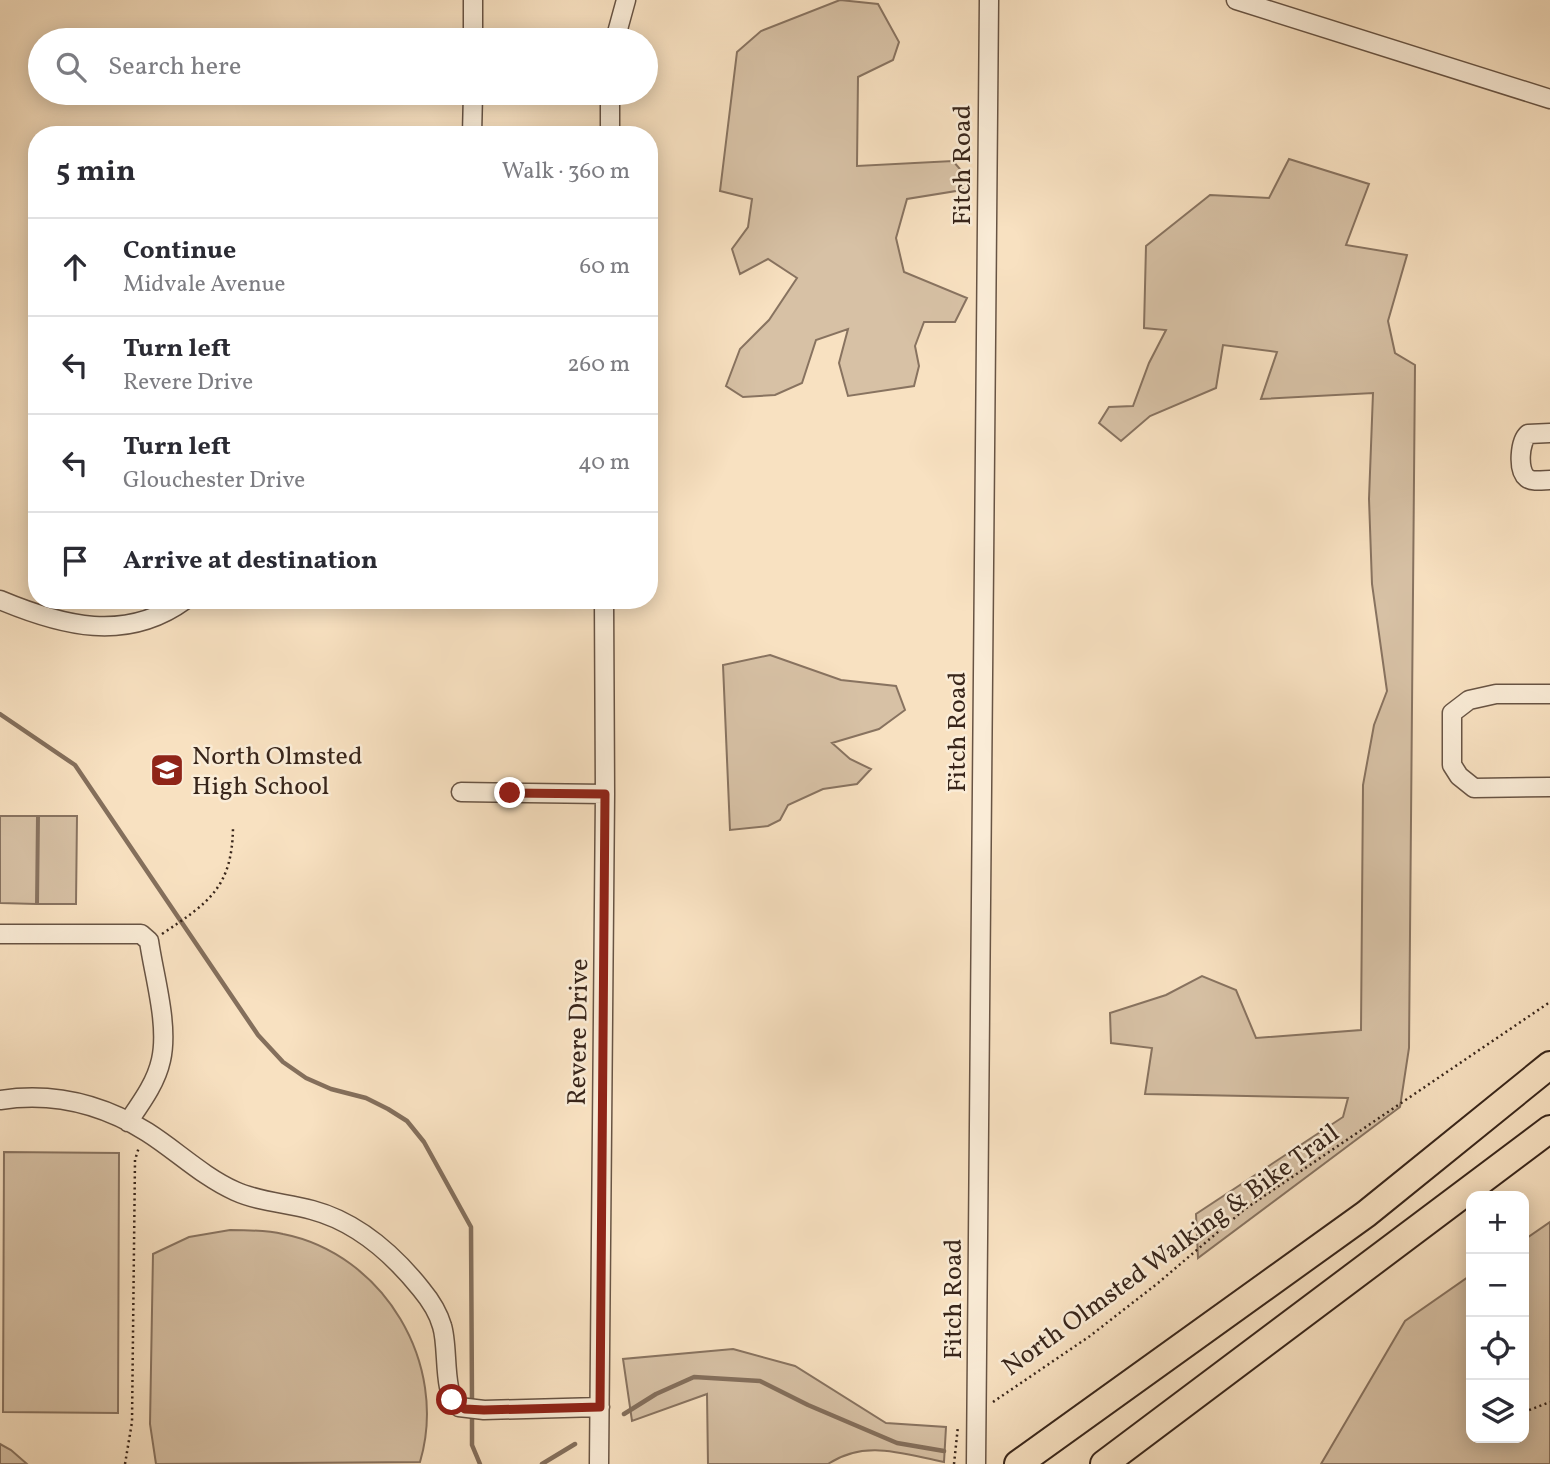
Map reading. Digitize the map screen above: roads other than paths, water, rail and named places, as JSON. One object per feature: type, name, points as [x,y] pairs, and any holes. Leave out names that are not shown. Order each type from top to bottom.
[{"type":"highway","points":[[1025,1459],[1366,1214],[1550,1065]]},
{"type":"highway","points":[[1104,1464],[1550,1129]]},
{"type":"street","points":[[473,0],[473,28]]},
{"type":"street","points":[[618,28],[626,0]]},
{"type":"street","name":"Fitch Road","points":[[976,1464],[989,0]]},
{"type":"street","points":[[1236,0],[1550,99]]},
{"type":"street","points":[[472,105],[472,126]]},
{"type":"street","points":[[610,105],[610,126]]},
{"type":"street","points":[[1550,433],[1528,434],[1522,442],[1522,470],[1525,477],[1529,480],[1550,480]]},
{"type":"street","points":[[0,600],[68,623],[101,628],[148,619],[167,609]]},
{"type":"street","name":"Revere Drive","points":[[599,1464],[604,609]]},
{"type":"street","points":[[1550,694],[1482,697],[1469,700],[1452,713],[1452,765],[1474,788],[1550,787]]},
{"type":"street","points":[[460,792],[605,794]]},
{"type":"street","points":[[0,934],[141,934],[149,941],[164,1040],[154,1081],[128,1122]]},
{"type":"street","points":[[0,1100],[57,1098],[80,1103],[147,1132],[217,1182],[238,1193],[315,1210],[342,1221],[386,1250],[435,1307],[447,1349],[450,1394],[455,1404],[472,1409],[600,1407]]},
{"type":"waterway","points":[[0,714],[75,765],[258,1035],[283,1062],[306,1078],[331,1089],[366,1098],[388,1109],[407,1121],[424,1142],[471,1227],[472,1402]]},
{"type":"waterway","points":[[624,1414],[656,1394],[694,1377],[760,1381],[897,1443],[944,1451]]},
{"type":"waterway","points":[[472,1415],[472,1445],[480,1464]]},
{"type":"waterway","points":[[542,1464],[575,1444]]},
{"type":"place","name":"North Olmsted High School","points":[[167,770]]}]
